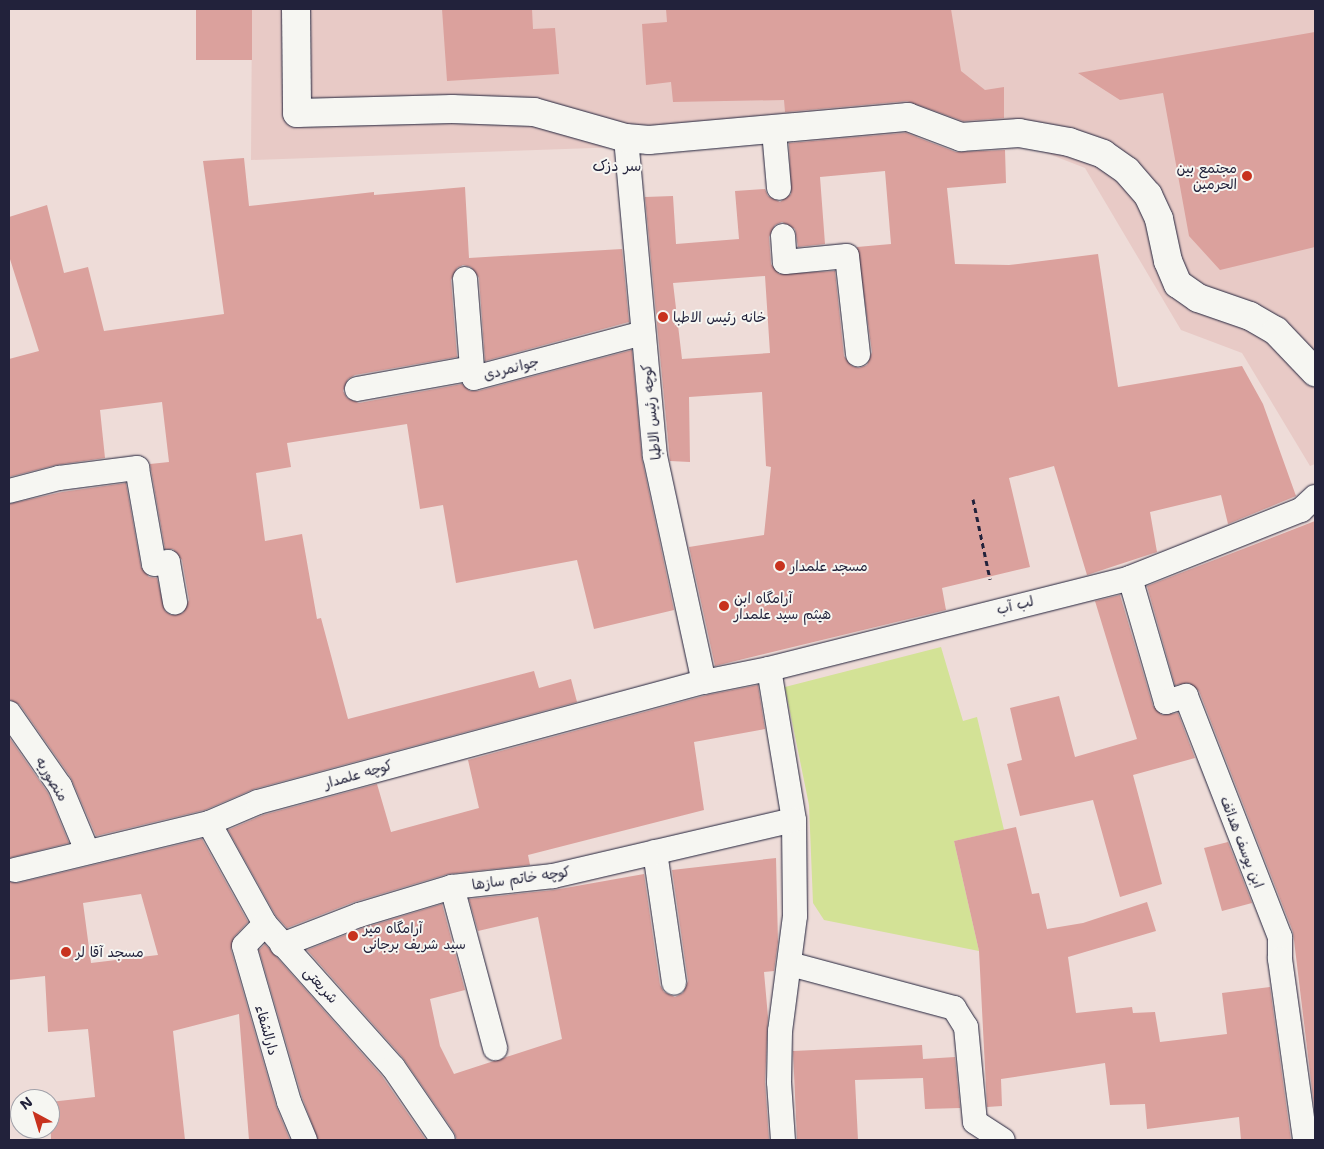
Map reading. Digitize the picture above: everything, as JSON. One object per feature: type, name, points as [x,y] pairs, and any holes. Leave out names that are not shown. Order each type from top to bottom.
[{"type":"street","points":[[296,9],[297,113],[452,109],[534,112],[626,138],[774,131],[908,117],[960,137],[1019,133],[1069,142],[1103,154],[1127,171],[1148,194],[1159,219],[1168,260],[1178,284],[1198,298],[1250,316],[1276,330],[1315,372]]},
{"type":"lane","points":[[774,131],[779,188]]},
{"type":"lane","name":"کوچه رئیس الاطبا","points":[[626,138],[655,456],[704,682]]},
{"type":"lane","points":[[783,236],[785,262],[847,256],[858,354]]},
{"type":"lane","points":[[465,279],[472,368]]},
{"type":"lane","name":"جوانمردی","points":[[357,389],[472,368],[474,378],[643,333]]},
{"type":"lane","points":[[9,491],[59,478],[137,468],[154,564],[168,562],[175,602]]},
{"type":"lane","name":"لب آب","points":[[704,682],[769,669],[996,610],[1130,578],[1301,510],[1315,497]]},
{"type":"lane","name":"ابن یوسف هدائف","points":[[1130,578],[1166,702],[1186,696],[1280,937],[1280,959],[1305,1140]]},
{"type":"lane","points":[[769,669],[794,820],[795,916],[780,1031],[778,1082],[783,1140]]},
{"type":"lane","name":"کوچه علمدار","points":[[15,870],[87,851],[209,824],[258,802],[704,682]]},
{"type":"lane","name":"منصوریه","points":[[9,713],[60,786],[87,851]]},
{"type":"lane","name":"کوچه خاتم سازها","points":[[282,945],[359,915],[452,887],[553,876],[794,820]]},
{"type":"lane","name":"شریعتی","points":[[209,824],[265,924],[393,1067],[443,1140]]},
{"type":"lane","points":[[655,852],[674,983]]},
{"type":"lane","points":[[452,887],[495,1048]]},
{"type":"lane","name":"دارالشفاء","points":[[265,924],[244,946],[289,1102],[305,1140]]},
{"type":"lane","points":[[790,964],[954,1008],[966,1027],[975,1122],[1003,1140]]},
{"type":"path","points":[[973,499],[996,610]]},
{"type":"shaded area","points":[[252,9],[1315,9],[1315,464],[1310,466],[1242,353],[1181,330],[1085,168],[997,134],[251,160]]},
{"type":"green space","points":[[941,647],[963,721],[977,717],[1004,830],[954,841],[979,951],[824,920],[813,903],[809,805],[785,687]]},
{"type":"building","points":[[196,9],[252,9],[252,60],[196,60]]},
{"type":"building","points":[[442,9],[532,9],[533,29],[555,28],[559,74],[447,81]]},
{"type":"building","points":[[666,9],[951,9],[961,71],[985,90],[1004,87],[1004,118],[963,121],[907,101],[785,112],[784,100],[673,102],[671,82],[646,85],[642,24],[667,22]]},
{"type":"building","points":[[1315,32],[1315,247],[1220,270],[1189,236],[1163,93],[1120,100],[1078,73]]},
{"type":"building","points":[[906,133],[956,152],[1005,150],[1006,183],[947,188],[955,264],[1009,265],[1098,254],[1118,387],[1242,366],[1263,404],[1296,496],[1228,524],[1221,495],[1150,512],[1157,552],[1087,575],[1054,466],[1009,478],[1030,567],[942,588],[946,610],[715,666],[689,547],[764,535],[771,467],[766,466],[762,392],[689,397],[690,462],[670,461],[645,197],[673,196],[676,244],[739,239],[735,191],[765,189],[768,196],[780,202],[791,194],[789,143]],"holes":[[[885,171],[891,244],[857,247],[872,352],[867,365],[859,368],[852,366],[844,356],[835,271],[779,274],[771,264],[769,237],[775,225],[782,222],[795,229],[798,247],[825,244],[820,177]],[[765,276],[770,353],[682,359],[673,283]]]},
{"type":"building","points":[[244,158],[249,206],[374,192],[374,195],[465,187],[469,258],[622,249],[629,322],[485,361],[479,278],[471,267],[463,265],[457,268],[451,280],[457,357],[355,375],[348,379],[343,391],[347,398],[359,403],[462,384],[470,391],[478,391],[632,350],[642,459],[674,610],[594,629],[577,560],[456,583],[443,505],[420,509],[407,424],[287,443],[291,467],[256,473],[265,541],[302,534],[317,619],[321,618],[348,719],[534,671],[539,688],[571,679],[577,702],[254,789],[205,810],[96,836],[71,778],[20,705],[9,699],[9,504],[62,492],[126,483],[141,567],[149,577],[157,578],[165,611],[171,615],[183,613],[189,600],[182,560],[173,549],[165,549],[150,464],[169,462],[162,402],[100,410],[105,458],[56,465],[9,477],[9,359],[39,351],[9,256],[9,217],[47,205],[64,273],[88,267],[104,331],[224,314],[203,161]]},
{"type":"building","points":[[1315,521],[1315,1114],[1293,932],[1199,691],[1189,683],[1175,685],[1147,586]]},
{"type":"building","points":[[1120,595],[1153,706],[1162,715],[1178,713],[1195,758],[1133,775],[1162,884],[1120,897],[1093,800],[1020,816],[1007,764],[1022,760],[1010,708],[1059,696],[1075,757],[1137,739],[1095,601]]},
{"type":"building","points":[[758,685],[765,729],[694,742],[704,810],[528,855],[530,865],[448,874],[354,902],[287,928],[276,916],[228,830],[263,815],[377,784],[391,832],[479,808],[468,760],[707,695]]},
{"type":"building","points":[[9,737],[48,793],[69,843],[9,858]]},
{"type":"building","points":[[1016,827],[1032,894],[1039,893],[1047,929],[1083,923],[1147,902],[1156,931],[1068,957],[1076,1013],[1132,1007],[1133,1013],[1155,1012],[1160,1042],[1227,1034],[1222,993],[1270,987],[1291,1140],[1241,1140],[1239,1117],[1147,1129],[1145,1104],[1110,1105],[1105,1063],[1001,1079],[1002,1106],[987,1107],[979,951],[954,841]]},
{"type":"building","points":[[202,839],[248,922],[234,937],[231,950],[276,1106],[290,1140],[249,1140],[239,1014],[173,1031],[185,1140],[51,1140],[60,1139],[60,1101],[95,1097],[88,1029],[48,1032],[45,976],[9,980],[9,882],[18,883]],"holes":[[[141,894],[158,955],[91,963],[83,903]]]},
{"type":"building","points":[[1228,842],[1252,903],[1222,911],[1204,848]]},
{"type":"building","points":[[776,858],[778,942],[774,971],[764,972],[768,1017],[765,1082],[769,1140],[457,1140],[454,1132],[403,1058],[307,950],[363,928],[442,904],[465,990],[430,999],[440,1046],[454,1074],[562,1039],[538,917],[478,931],[469,899],[554,890],[644,874],[660,985],[664,992],[675,997],[683,993],[688,981],[672,870]]},
{"type":"building","points":[[265,944],[382,1076],[426,1140],[318,1140],[302,1097],[259,950]]},
{"type":"building","points":[[922,1045],[923,1059],[955,1057],[960,1108],[925,1109],[923,1078],[855,1080],[858,1140],[797,1140],[793,1051]]},
{"type":"place","name":"مجتمع بین الحرمین","points":[[1247,176]]},
{"type":"place","name":"خانه رئیس الاطبا","points":[[663,317]]},
{"type":"place","name":"مسجد علمدار","points":[[780,566]]},
{"type":"place","name":"آرامگاه ابن هیثم سید علمدار","points":[[724,606]]},
{"type":"place","name":"آرامگاه میر سید شریف برجانی","points":[[353,936]]},
{"type":"place","name":"مسجد آقا لر","points":[[66,952]]},
{"type":"district","name":"سر دزک","points":[[617,167]]}]
